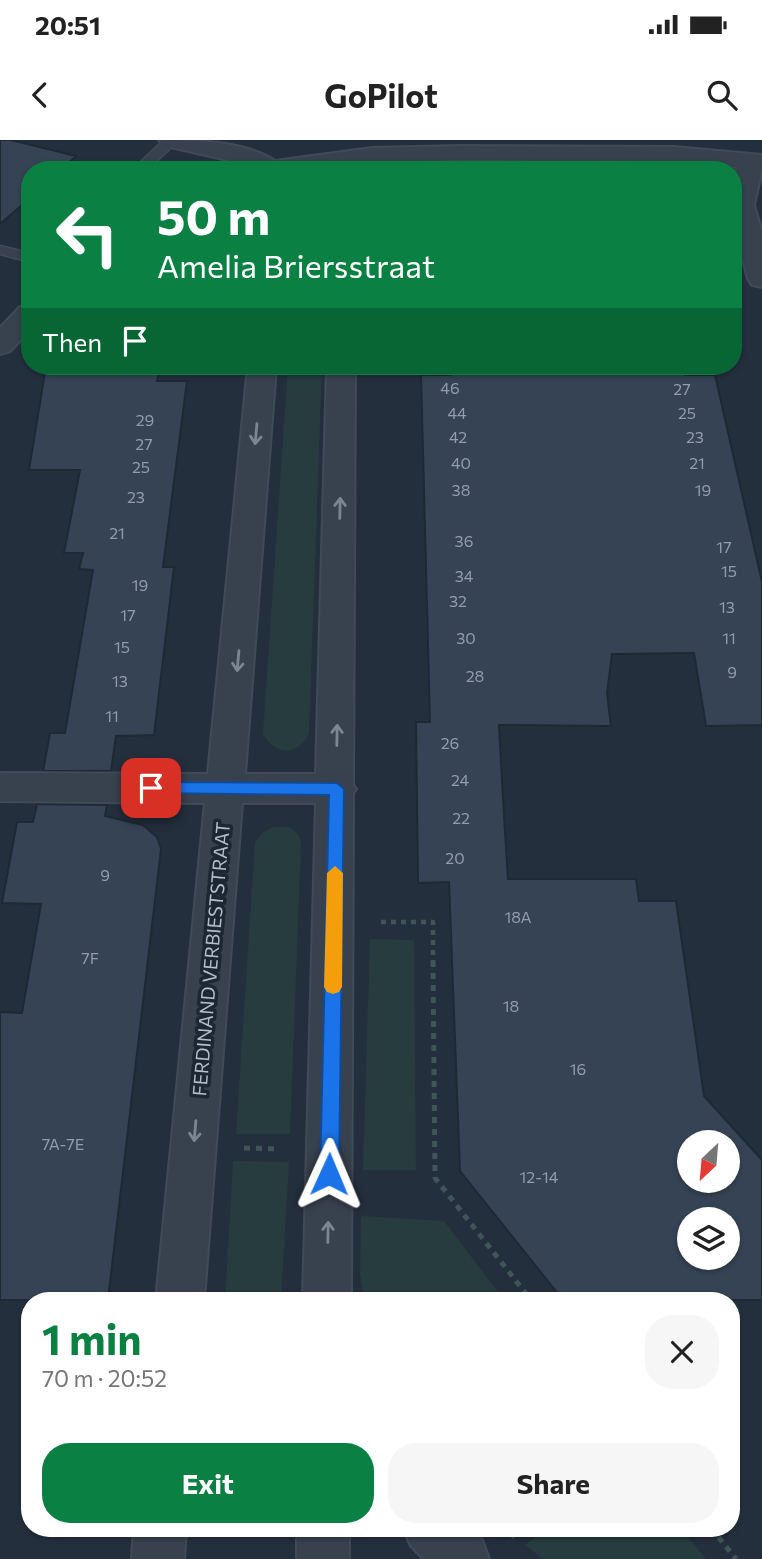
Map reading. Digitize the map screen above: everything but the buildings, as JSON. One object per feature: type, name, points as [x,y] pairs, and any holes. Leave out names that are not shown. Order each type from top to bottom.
[{"type":"street","points":[[172,140],[259,161]]},
{"type":"street","points":[[315,140],[338,151],[341,161]]},
{"type":"street","points":[[362,161],[463,146],[674,154],[756,161],[742,202]]},
{"type":"street","points":[[742,209],[762,279]]},
{"type":"street","points":[[0,345],[21,323]]},
{"type":"street","name":"FERDINAND VERBIESTSTRAAT","points":[[181,1292],[261,375]]},
{"type":"street","points":[[327,1292],[337,789],[341,375]]},
{"type":"street","points":[[0,787],[337,789]]},
{"type":"street","points":[[158,1559],[159,1537]]},
{"type":"street","points":[[323,1537],[323,1559]]},
{"type":"street","points":[[439,1537],[463,1559]]},
{"type":"lane","points":[[149,161],[172,140]]},
{"type":"lane","points":[[0,250],[21,256]]},
{"type":"path","points":[[334,922],[433,922],[435,1178],[525,1292]]},
{"type":"path","points":[[194,1148],[330,1149]]},
{"type":"path","points":[[718,1537],[736,1559]]},
{"type":"green space","points":[[287,375],[322,375],[309,734],[299,746],[286,750],[274,746],[263,734]]},
{"type":"green space","points":[[274,827],[290,827],[298,834],[301,843],[290,1134],[236,1134],[255,842],[263,832]]},
{"type":"green space","points":[[370,939],[414,940],[416,1170],[363,1170]]},
{"type":"green space","points":[[233,1161],[289,1162],[281,1292],[225,1292]]},
{"type":"green space","points":[[361,1216],[444,1221],[498,1292],[363,1292],[360,1274]]},
{"type":"green space","points":[[535,1537],[688,1537],[706,1559],[543,1559],[525,1545]]},
{"type":"slow traffic","points":[[333,987],[335,873]]},
{"type":"route","points":[[151,788],[337,789],[329,1174]]}]
